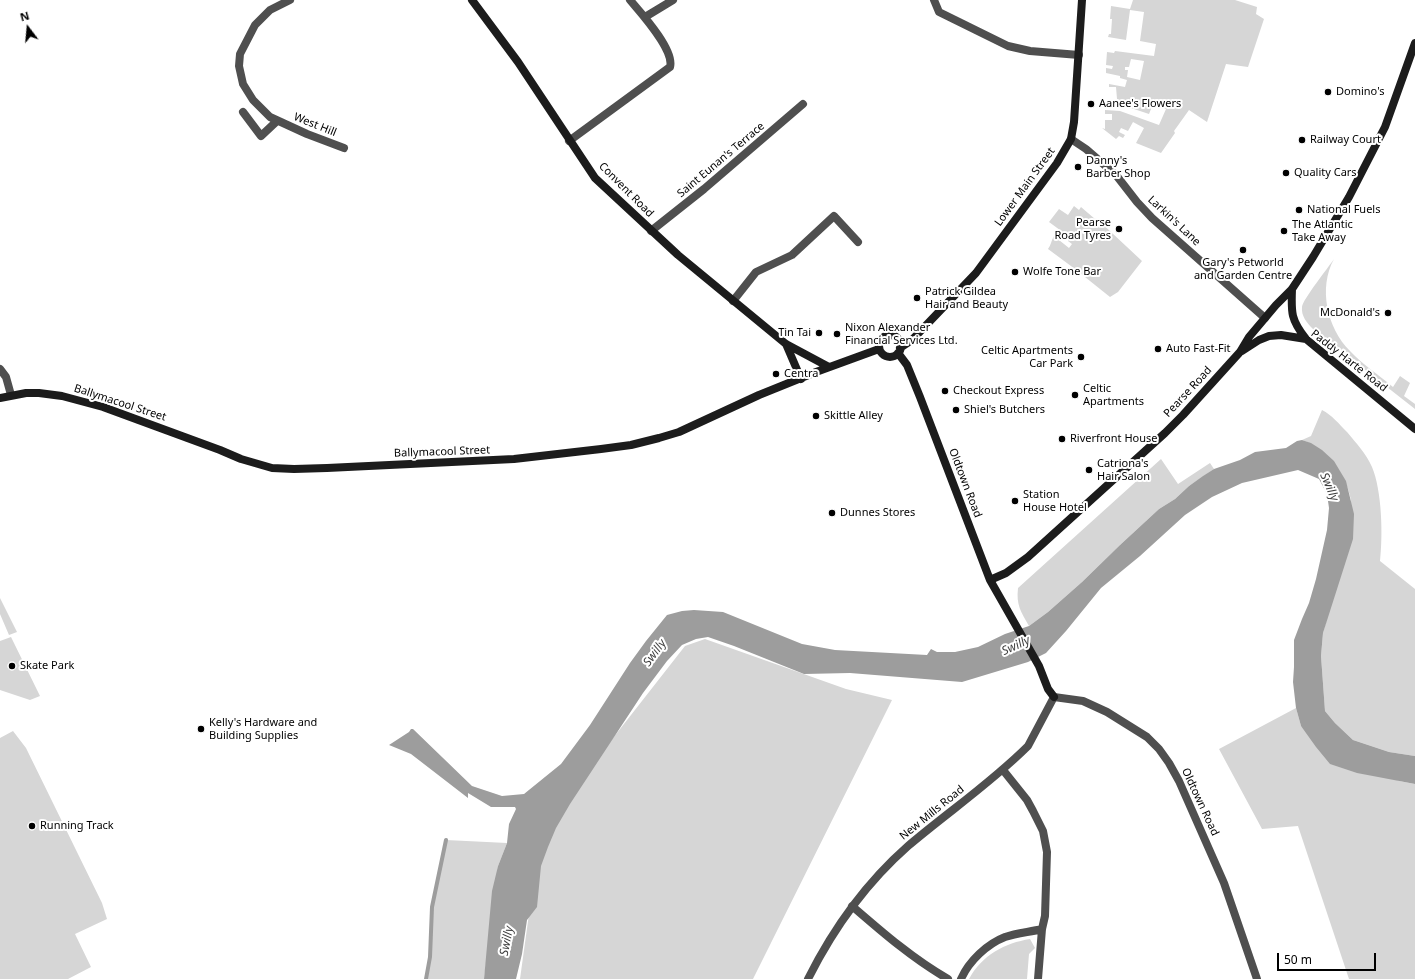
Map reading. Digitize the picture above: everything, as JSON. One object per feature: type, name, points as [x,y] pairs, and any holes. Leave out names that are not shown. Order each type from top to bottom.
[{"type":"main road","name":"Convent Road","points":[[472,0],[518,62],[595,178],[678,255],[786,344],[829,367]]},
{"type":"main road","name":"Lower Main Street","points":[[899,350],[912,340],[976,273],[1058,163],[1071,138],[1074,122],[1082,0]]},
{"type":"main road","name":"Pearse Road","points":[[990,580],[1006,574],[1028,556],[1183,416],[1240,352],[1249,337],[1276,304],[1292,289],[1338,216],[1385,127],[1415,43]]},
{"type":"main road","points":[[1292,289],[1291,308],[1293,319],[1298,329],[1306,339]]},
{"type":"main road","name":"Paddy Harte Road","points":[[1240,352],[1269,336],[1281,335],[1306,339],[1415,429]]},
{"type":"main road","points":[[891,336],[899,341],[899,350],[893,357],[886,357],[879,349],[881,339],[884,337],[891,336]]},
{"type":"main road","points":[[786,344],[801,378]]},
{"type":"main road","name":"Ballymacool Street","points":[[0,398],[11,395],[39,393],[62,396],[103,407],[149,423],[252,463],[272,468],[294,469],[514,460],[631,445],[679,432],[759,395],[879,349]]},
{"type":"main road","name":"Oldtown Road","points":[[899,350],[920,397],[990,580],[1039,666],[1048,689],[1054,697]]},
{"type":"street","name":"West Hill","points":[[290,0],[270,10],[255,25],[240,54],[239,66],[243,84],[253,100],[270,117],[307,134],[344,148]]},
{"type":"street","points":[[569,141],[670,67],[671,59],[667,50],[645,17],[630,0]]},
{"type":"street","points":[[645,17],[673,0]]},
{"type":"street","points":[[934,0],[939,12],[1008,46],[1030,51],[1079,55]]},
{"type":"street","name":"Saint Eunan's Terrace","points":[[651,231],[704,189],[803,104]]},
{"type":"street","name":"West Hill","points":[[244,112],[261,136],[277,121]]},
{"type":"street","name":"Larkin's Lane","points":[[1071,138],[1116,175],[1137,202],[1152,218],[1265,318]]},
{"type":"street","points":[[733,301],[756,272],[792,255],[834,216],[858,242]]},
{"type":"street","points":[[0,369],[6,377],[11,395]]},
{"type":"street","name":"New Mills Road","points":[[808,979],[820,956],[852,906],[877,876],[908,846],[1003,770],[1028,746],[1054,697]]},
{"type":"street","name":"Oldtown Road","points":[[1054,697],[1083,701],[1107,712],[1147,737],[1159,749],[1180,781],[1224,883],[1257,979]]},
{"type":"street","points":[[1003,770],[1027,800],[1039,824],[1044,837],[1047,852],[1048,866],[1038,979]]},
{"type":"street","points":[[852,906],[886,936],[935,972],[948,979]]},
{"type":"street","points":[[961,979],[965,970],[986,948],[1005,937],[1042,929]]},
{"type":"shaded area","points":[[1133,0],[1235,0],[1257,7],[1256,14],[1264,19],[1248,67],[1226,64],[1207,122],[1189,110],[1161,153],[1136,143],[1144,128],[1133,122],[1128,131],[1121,128],[1119,132],[1125,135],[1123,138],[1119,136],[1116,139],[1102,128],[1105,129],[1105,120],[1112,120],[1112,114],[1105,114],[1105,110],[1120,111],[1159,125],[1166,109],[1153,104],[1149,114],[1122,105],[1123,103],[1119,102],[1120,100],[1117,99],[1116,87],[1109,87],[1109,84],[1125,87],[1127,80],[1120,78],[1120,76],[1106,73],[1106,68],[1112,69],[1113,66],[1106,65],[1107,52],[1114,53],[1115,51],[1154,56],[1156,44],[1140,41],[1144,12],[1130,10],[1126,40],[1108,37],[1109,34],[1111,34],[1111,6],[1130,9]],"holes":[[[1131,59],[1144,61],[1140,80],[1127,77],[1128,70],[1125,70],[1125,67],[1129,67]]]},
{"type":"shaded area","points":[[1074,206],[1079,210],[1081,207],[1095,219],[1096,218],[1142,261],[1118,292],[1110,297],[1048,249],[1054,236],[1069,248],[1072,244],[1068,241],[1068,236],[1049,222],[1059,209],[1068,215]]},
{"type":"shaded area","points":[[1334,259],[1329,270],[1326,295],[1327,307],[1336,331],[1342,342],[1355,356],[1393,387],[1400,376],[1410,383],[1404,396],[1415,404],[1415,409],[1313,329],[1305,319],[1302,313],[1303,303]]},
{"type":"shaded area","points":[[1322,410],[1332,417],[1347,432],[1361,448],[1370,462],[1380,500],[1380,561],[1415,589],[1415,756],[1389,752],[1353,740],[1325,711],[1321,656],[1323,633],[1332,600],[1351,500],[1345,481],[1328,456],[1311,444],[1302,440],[1311,436]]},
{"type":"shaded area","points":[[1161,459],[1178,484],[1210,463],[1214,469],[1189,486],[1175,499],[1159,509],[1082,582],[1048,612],[1029,626],[1018,604],[1018,588]]},
{"type":"shaded area","points":[[0,598],[17,632],[9,635],[0,614]]},
{"type":"shaded area","name":"Skate Park","points":[[11,637],[40,696],[30,700],[0,690],[0,641]]},
{"type":"shaded area","points":[[705,639],[846,689],[892,700],[753,979],[520,979],[533,885],[548,835],[577,784],[685,646]]},
{"type":"shaded area","points":[[1296,708],[1301,726],[1399,781],[1415,784],[1415,979],[1349,979],[1298,826],[1262,829],[1219,749]]},
{"type":"shaded area","name":"Running Track","points":[[13,731],[26,748],[102,903],[107,919],[75,934],[91,967],[68,979],[0,979],[0,738]]},
{"type":"shaded area","points":[[446,840],[507,843],[498,866],[484,979],[426,979],[430,957],[432,907]]},
{"type":"shaded area","points":[[1030,939],[1035,948],[1029,954],[1027,979],[969,979],[980,963],[987,957],[1003,947]]},
{"type":"water","name":"Swilly","points":[[1302,440],[1311,443],[1322,450],[1334,461],[1346,481],[1354,514],[1353,539],[1323,633],[1321,656],[1325,711],[1353,740],[1389,752],[1415,756],[1415,784],[1357,773],[1330,764],[1301,726],[1296,708],[1293,682],[1294,640],[1309,603],[1316,579],[1327,530],[1329,508],[1327,494],[1319,479],[1298,470],[1242,483],[1212,497],[1185,515],[1140,556],[1101,588],[1046,653],[1028,662],[962,682],[850,673],[804,674],[708,637],[696,639],[682,645],[667,661],[643,693],[570,804],[556,828],[541,866],[537,907],[527,920],[522,954],[516,979],[484,979],[492,891],[498,866],[507,843],[509,824],[516,809],[515,807],[491,807],[468,793],[468,798],[411,754],[389,745],[409,732],[411,729],[413,729],[472,786],[502,796],[524,794],[561,764],[590,725],[630,663],[667,615],[682,611],[694,610],[723,612],[802,644],[835,650],[927,655],[931,649],[937,652],[955,652],[978,647],[1005,634],[1029,626],[1048,612],[1159,509],[1175,499],[1203,476],[1214,469],[1240,460],[1255,452],[1286,448],[1297,441]]},
{"type":"waterway","points":[[426,979],[430,957],[432,907],[446,840]]},
{"type":"place","name":"Domino's","points":[[1328,92]]},
{"type":"place","name":"Aanee's Flowers","points":[[1091,104]]},
{"type":"place","name":"Railway Court","points":[[1302,140]]},
{"type":"place","name":"Danny's Barber Shop","points":[[1078,167]]},
{"type":"place","name":"Quality Cars","points":[[1286,173]]},
{"type":"place","name":"National Fuels","points":[[1299,210]]},
{"type":"place","name":"Pearse Road Tyres","points":[[1119,229]]},
{"type":"place","name":"The Atlantic Take Away","points":[[1284,231]]},
{"type":"place","name":"Gary's Petworld and Garden Centre","points":[[1243,250]]},
{"type":"place","name":"Wolfe Tone Bar","points":[[1015,272]]},
{"type":"place","name":"Patrick Gildea Hair and Beauty","points":[[917,298]]},
{"type":"place","name":"McDonald's","points":[[1388,313]]},
{"type":"place","name":"Tin Tai","points":[[819,333]]},
{"type":"place","name":"Nixon Alexander Financial Services Ltd.","points":[[837,334]]},
{"type":"place","name":"Auto Fast-Fit","points":[[1158,349]]},
{"type":"place","name":"Celtic Apartments Car Park","points":[[1081,357]]},
{"type":"place","name":"Centra","points":[[776,374]]},
{"type":"place","name":"Checkout Express","points":[[945,391]]},
{"type":"place","name":"Celtic Apartments","points":[[1075,395]]},
{"type":"place","name":"Shiel's Butchers","points":[[956,410]]},
{"type":"place","name":"Skittle Alley","points":[[816,416]]},
{"type":"place","name":"Riverfront House","points":[[1062,439]]},
{"type":"place","name":"Catriona's Hair Salon","points":[[1089,470]]},
{"type":"place","name":"Station House Hotel","points":[[1015,501]]},
{"type":"place","name":"Dunnes Stores","points":[[832,513]]},
{"type":"place","name":"Skate Park","points":[[12,666]]},
{"type":"place","name":"Kelly's Hardware and Building Supplies","points":[[201,729]]},
{"type":"place","name":"Running Track","points":[[32,826]]}]
